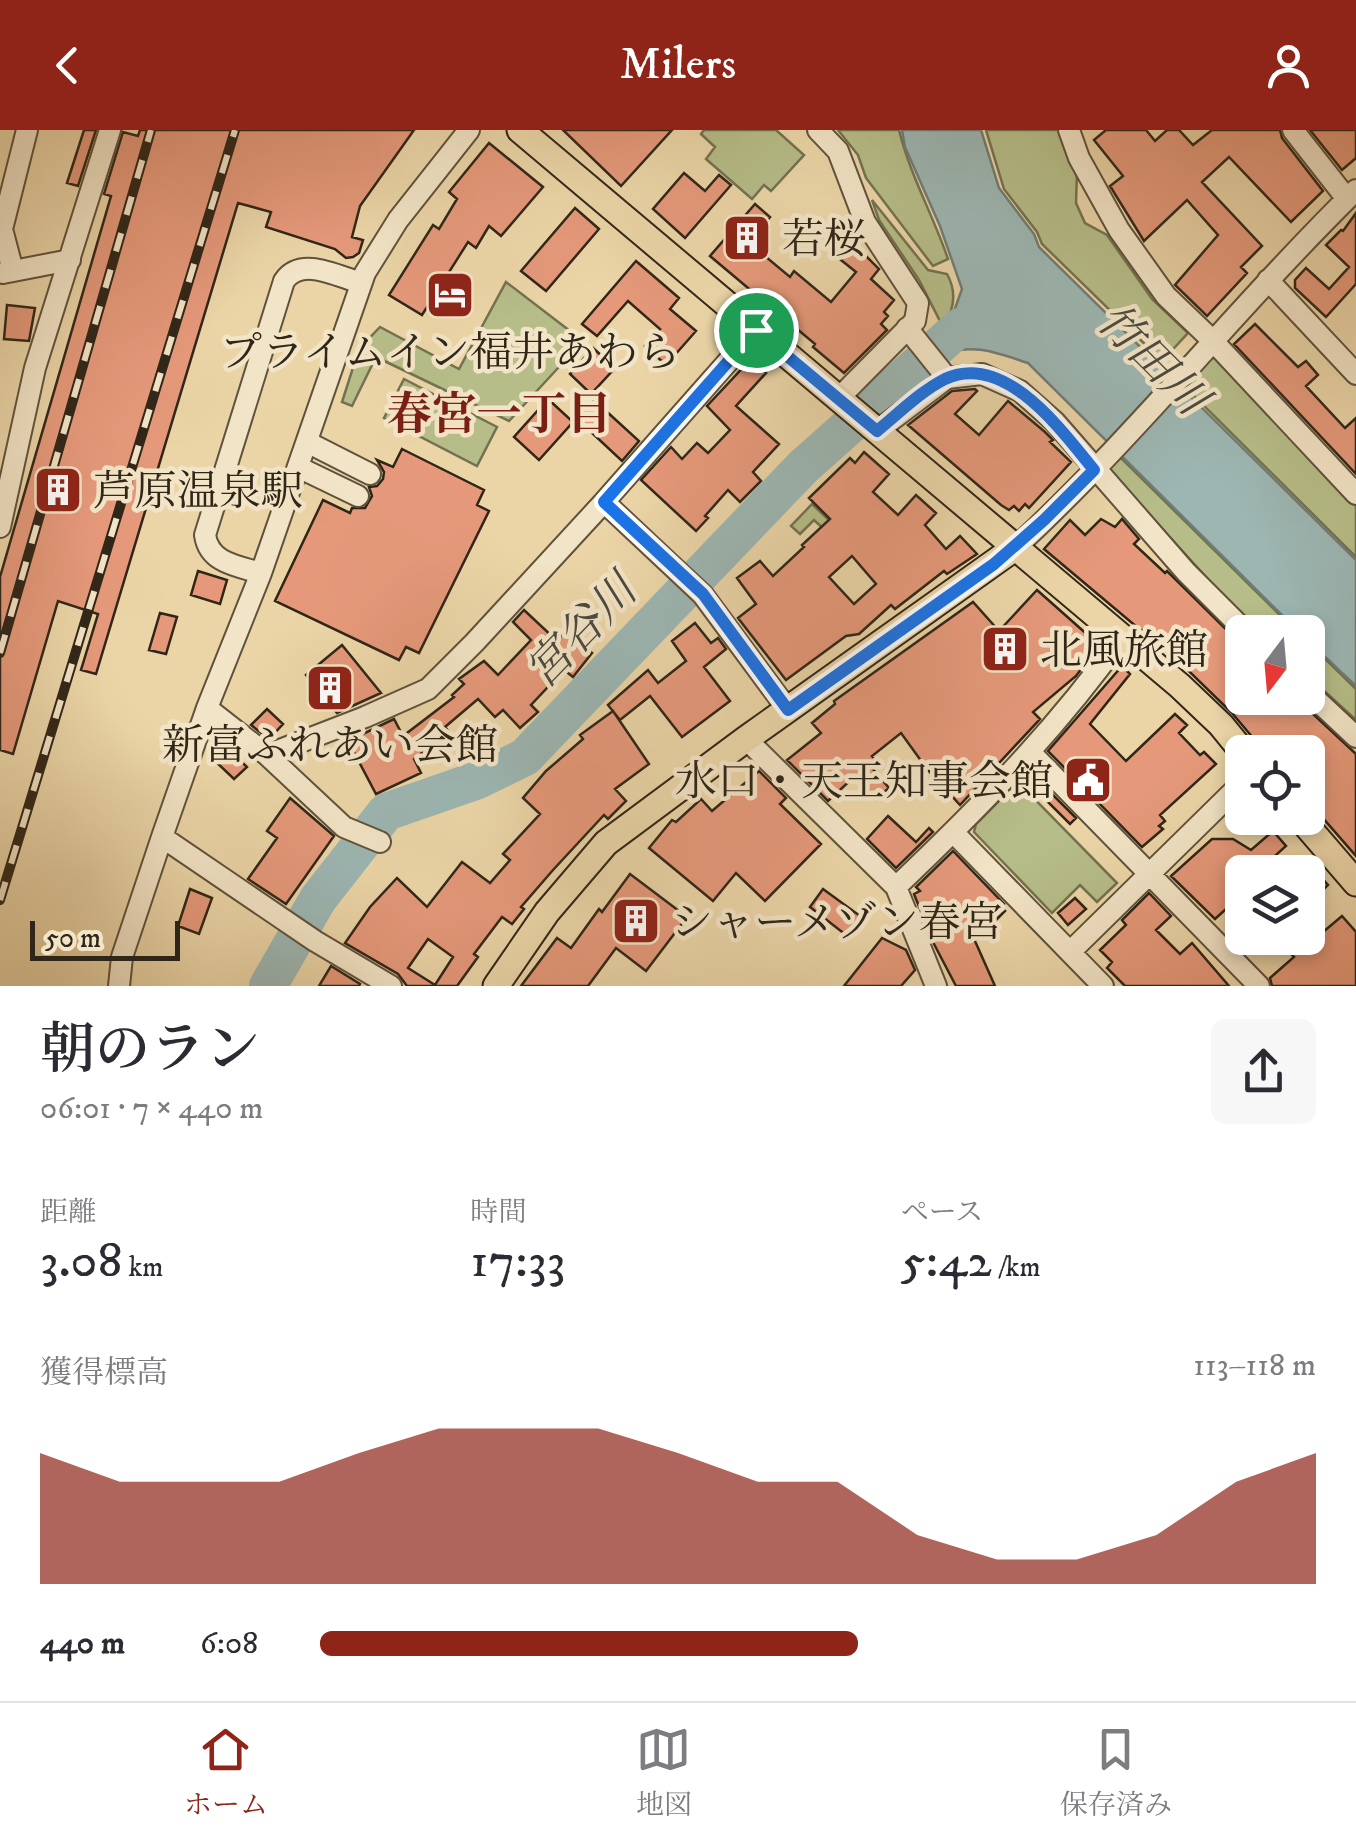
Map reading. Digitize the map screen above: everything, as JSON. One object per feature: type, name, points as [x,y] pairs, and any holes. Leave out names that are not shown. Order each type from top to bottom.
[{"type":"main road","points":[[520,130],[1180,686],[1229,735]]},
{"type":"main road","points":[[496,986],[547,912],[606,843],[1016,547]]},
{"type":"main road","points":[[1315,835],[1356,883]]},
{"type":"street","points":[[27,130],[2,229],[7,272],[70,260]]},
{"type":"street","points":[[2,514],[35,368],[110,130]]},
{"type":"street","points":[[119,986],[122,957],[206,708],[261,574],[361,283],[398,220],[470,130]]},
{"type":"street","points":[[1069,130],[1078,158],[1118,230],[1166,296],[1356,494]]},
{"type":"street","points":[[1016,547],[1094,470],[1351,194],[1293,130]]},
{"type":"street","points":[[821,132],[838,151],[865,222],[918,303],[915,320],[844,404]]},
{"type":"street","points":[[261,574],[218,559],[210,552],[205,535],[284,281],[292,272],[304,268],[361,283]]},
{"type":"street","points":[[1268,280],[1356,374]]},
{"type":"street","points":[[907,328],[947,378]]},
{"type":"street","points":[[268,755],[365,718],[428,688],[604,502],[756,330]]},
{"type":"street","points":[[877,431],[947,378],[982,374],[1020,391],[1055,422],[1094,470],[1229,615]]},
{"type":"street","points":[[307,442],[370,474]]},
{"type":"street","points":[[298,468],[358,496]]},
{"type":"street","points":[[604,502],[703,594],[788,710]]},
{"type":"street","points":[[896,887],[1031,753],[1080,696],[1122,637]]},
{"type":"street","points":[[206,708],[268,755],[344,827],[378,841]]},
{"type":"street","points":[[1325,708],[1356,736]]},
{"type":"street","points":[[746,739],[896,887],[936,986]]},
{"type":"street","points":[[1031,753],[1259,986]]},
{"type":"street","points":[[1070,952],[1225,800]]},
{"type":"street","points":[[953,832],[1104,986]]},
{"type":"street","points":[[162,837],[391,986]]},
{"type":"green space","points":[[704,130],[776,130],[804,155],[771,191],[764,185],[752,199],[706,159],[715,147],[701,134]]},
{"type":"green space","points":[[838,130],[899,130],[948,259],[933,266],[866,178],[858,155]]},
{"type":"green space","points":[[986,130],[1063,130],[1077,173],[1076,203],[1085,223],[1107,235],[1152,299],[1188,333],[1162,361],[1042,244],[1004,189]]},
{"type":"green space","points":[[872,200],[928,270],[947,274],[953,300],[943,327],[919,280],[879,220]]},
{"type":"green space","points":[[506,282],[583,341],[509,421],[376,357],[352,406],[342,402],[359,349],[380,327],[459,369]]},
{"type":"green space","points":[[1212,352],[1356,506],[1356,557],[1183,385]]},
{"type":"green space","points":[[404,379],[497,427],[477,466],[384,418]]},
{"type":"green space","points":[[1117,454],[1280,615],[1243,615],[1106,467]]},
{"type":"green space","points":[[812,504],[860,550],[854,557],[814,520],[800,534],[791,526]]},
{"type":"green space","points":[[1325,659],[1356,689],[1356,720],[1325,692]]},
{"type":"green space","points":[[1018,782],[1117,883],[1097,902],[1080,885],[1052,913],[974,832],[976,824]]},
{"type":"water","points":[[902,130],[981,130],[999,188],[1034,234],[1039,247],[1356,560],[1356,686],[1325,657],[1325,615],[1282,615],[1028,363],[974,349],[940,355],[932,344],[948,328],[962,289],[940,226],[905,147]]},
{"type":"building","points":[[84,130],[96,130],[78,186],[67,183]]},
{"type":"building","points":[[140,130],[414,130],[360,206],[352,237],[363,240],[359,253],[353,257],[346,258],[335,249],[266,227],[271,212],[238,203],[96,674],[81,670],[98,614],[58,601],[13,754],[0,750],[0,577],[111,196],[104,194],[123,132],[138,136]]},
{"type":"building","points":[[563,130],[672,130],[621,186]]},
{"type":"building","points":[[1106,130],[1146,130],[1155,141],[1167,130],[1179,130],[1193,145],[1212,130],[1280,130],[1323,191],[1291,222],[1229,157],[1202,182],[1262,246],[1241,267],[1247,273],[1207,316],[1175,285],[1218,235],[1187,200],[1144,241],[1110,186],[1123,176],[1094,140]]},
{"type":"building","points":[[1310,130],[1356,130],[1356,158],[1342,170]]},
{"type":"building","points":[[489,143],[543,187],[501,236],[489,226],[476,248],[468,242],[422,315],[389,295],[433,225],[439,229],[457,199],[449,192]]},
{"type":"building","points":[[684,173],[705,191],[719,175],[731,185],[685,238],[653,209]]},
{"type":"building","points":[[755,204],[770,217],[748,242],[790,277],[794,271],[831,302],[856,272],[841,260],[854,244],[879,269],[871,279],[894,300],[884,312],[888,316],[881,324],[887,330],[844,373],[710,256]]},
{"type":"building","points":[[575,208],[599,229],[546,291],[521,271]]},
{"type":"building","points":[[1356,213],[1356,284],[1326,317],[1295,288],[1295,280],[1306,268],[1329,289],[1349,267],[1326,245]]},
{"type":"building","points":[[636,261],[679,298],[670,309],[696,331],[666,365],[645,346],[660,329],[628,301],[597,336],[582,324]]},
{"type":"building","points":[[7,305],[35,308],[29,341],[4,339]]},
{"type":"building","points":[[1255,324],[1298,367],[1306,361],[1318,375],[1306,386],[1345,428],[1356,418],[1356,474],[1234,344]]},
{"type":"building","points":[[593,348],[615,368],[591,394],[570,374]]},
{"type":"building","points":[[751,359],[766,373],[736,406],[779,444],[753,472],[761,481],[740,502],[728,490],[696,531],[641,480],[671,447],[682,459],[697,443],[708,453],[730,430],[707,406]]},
{"type":"building","points":[[975,389],[955,414],[979,435],[1008,401],[1045,432],[1071,462],[1029,508],[1025,504],[1019,511],[1014,506],[1009,510],[1001,505],[908,425],[952,391]]},
{"type":"building","points":[[548,399],[573,422],[539,460],[514,437]]},
{"type":"building","points":[[594,400],[639,441],[622,461],[577,419]]},
{"type":"building","points":[[402,449],[484,490],[477,505],[489,511],[419,653],[406,647],[399,660],[275,601],[323,500],[350,513],[352,508],[365,508],[372,496],[369,487],[377,486],[383,479],[384,472],[377,460],[393,467]]},
{"type":"building","points":[[864,452],[889,474],[873,492],[898,515],[916,495],[936,513],[925,525],[946,549],[960,536],[977,554],[947,574],[944,571],[895,609],[891,605],[859,634],[846,636],[786,680],[738,618],[756,604],[737,578],[760,561],[773,576],[804,547],[830,519],[809,498],[850,458],[855,463]],"holes":[[[852,556],[876,584],[854,604],[829,577]]]},
{"type":"building","points":[[1101,519],[1115,527],[1122,519],[1139,539],[1134,544],[1225,628],[1225,706],[1155,638],[1044,549],[1070,520],[1085,535]]},
{"type":"building","points":[[198,571],[227,580],[220,604],[191,595]]},
{"type":"building","points":[[1037,590],[1099,645],[1076,676],[1033,712],[1040,719],[960,805],[901,733],[872,756],[879,763],[872,768],[889,788],[876,799],[856,775],[828,801],[787,760],[821,733],[812,723],[834,701],[973,602],[999,631]]},
{"type":"building","points":[[524,610],[557,641],[565,631],[592,653],[573,677],[564,670],[531,705],[538,712],[520,728],[503,710],[495,717],[478,699],[445,727],[449,732],[414,759],[421,773],[376,794],[348,741],[394,719],[403,736],[454,697],[464,684],[459,679],[484,661],[498,675],[531,640],[513,622]]},
{"type":"building","points":[[160,613],[177,617],[166,654],[149,650]]},
{"type":"building","points":[[695,623],[711,643],[718,638],[726,649],[704,667],[730,701],[682,737],[650,696],[620,720],[608,705],[648,670],[658,683],[686,661],[672,641]]},
{"type":"building","points":[[342,645],[381,693],[337,713],[306,675]]},
{"type":"building","points":[[1122,666],[1130,674],[1090,724],[1126,761],[1175,714],[1187,725],[1179,733],[1200,755],[1204,752],[1216,764],[1160,815],[1165,821],[1159,826],[1163,829],[1142,847],[1048,751]]},
{"type":"building","points":[[267,709],[283,724],[269,739],[251,725]]},
{"type":"building","points":[[613,711],[649,764],[615,789],[626,801],[608,819],[604,815],[553,870],[521,907],[524,909],[512,924],[502,917],[474,954],[478,957],[457,986],[407,986],[398,974],[345,943],[397,878],[427,907],[462,862],[490,883],[510,860],[503,854],[540,814],[523,798],[546,771],[583,739],[580,735]],"holes":[[[428,939],[453,957],[435,985],[408,968]]]},
{"type":"building","points":[[1234,715],[1314,715],[1356,754],[1356,856],[1325,820],[1325,735],[1251,735]]},
{"type":"building","points":[[225,746],[247,767],[234,779],[212,758]]},
{"type":"building","points":[[759,771],[786,798],[780,804],[821,844],[765,901],[736,873],[713,901],[649,848],[672,820],[676,822],[701,799],[712,811]]},
{"type":"building","points":[[1030,772],[1076,818],[1070,824],[1032,786],[1029,789],[1021,781]]},
{"type":"building","points":[[290,798],[334,836],[286,904],[248,879],[277,838],[267,831]]},
{"type":"building","points":[[888,816],[916,842],[929,828],[933,832],[896,868],[867,839]]},
{"type":"building","points":[[1268,835],[1276,835],[1286,846],[1276,855],[1225,855],[1225,910],[1215,919],[1171,876],[1212,839],[1233,839],[1251,850]]},
{"type":"building","points":[[953,851],[1004,904],[1001,907],[1005,911],[975,941],[995,986],[956,986],[914,894],[920,891],[916,887]]},
{"type":"building","name":"シャーメゾン春宮","points":[[630,874],[687,917],[646,971],[616,948],[588,986],[521,986],[557,938],[571,948]]},
{"type":"building","points":[[190,889],[212,898],[199,934],[178,926]]},
{"type":"building","points":[[823,889],[860,916],[846,935],[810,907]]},
{"type":"building","points":[[1149,893],[1171,916],[1156,930],[1180,954],[1192,943],[1229,986],[1125,986],[1107,968],[1112,962],[1100,950],[1126,925],[1122,920]]},
{"type":"building","points":[[1075,898],[1086,909],[1068,925],[1058,913]]},
{"type":"building","points":[[1342,916],[1356,932],[1356,986],[1272,986],[1270,978],[1292,955],[1325,955],[1325,930]]},
{"type":"building","points":[[882,938],[906,950],[915,970],[901,986],[844,986]]},
{"type":"building","points":[[331,966],[360,984],[359,986],[319,986]]},
{"type":"waterway","name":"宮谷川","points":[[268,986],[318,899],[386,812],[478,780],[525,757],[803,467],[960,327]]},
{"type":"railway","points":[[0,653],[151,130]]},
{"type":"railway","points":[[0,900],[235,130]]},
{"type":"place","name":"若桜","points":[[747,238]]},
{"type":"place","name":"プライムイン福井あわら","points":[[450,295]]},
{"type":"place","name":"芦原温泉駅","points":[[58,490]]},
{"type":"place","name":"北風旅館","points":[[1005,649]]},
{"type":"place","name":"新富ふれあい会館","points":[[330,688]]},
{"type":"place","name":"水口・天王知事会館","points":[[1088,780]]},
{"type":"place","name":"シャーメゾン春宮","points":[[636,921]]},
{"type":"district","name":"春宮一丁目","points":[[499,413]]},
{"type":"route","points":[[756,330],[877,431],[947,378],[982,374],[1020,391],[1055,422],[1094,470],[1016,547],[788,710],[703,594],[604,502],[756,330]]},
{"type":"water label","name":"竹田川","points":[[1153,358]]}]
